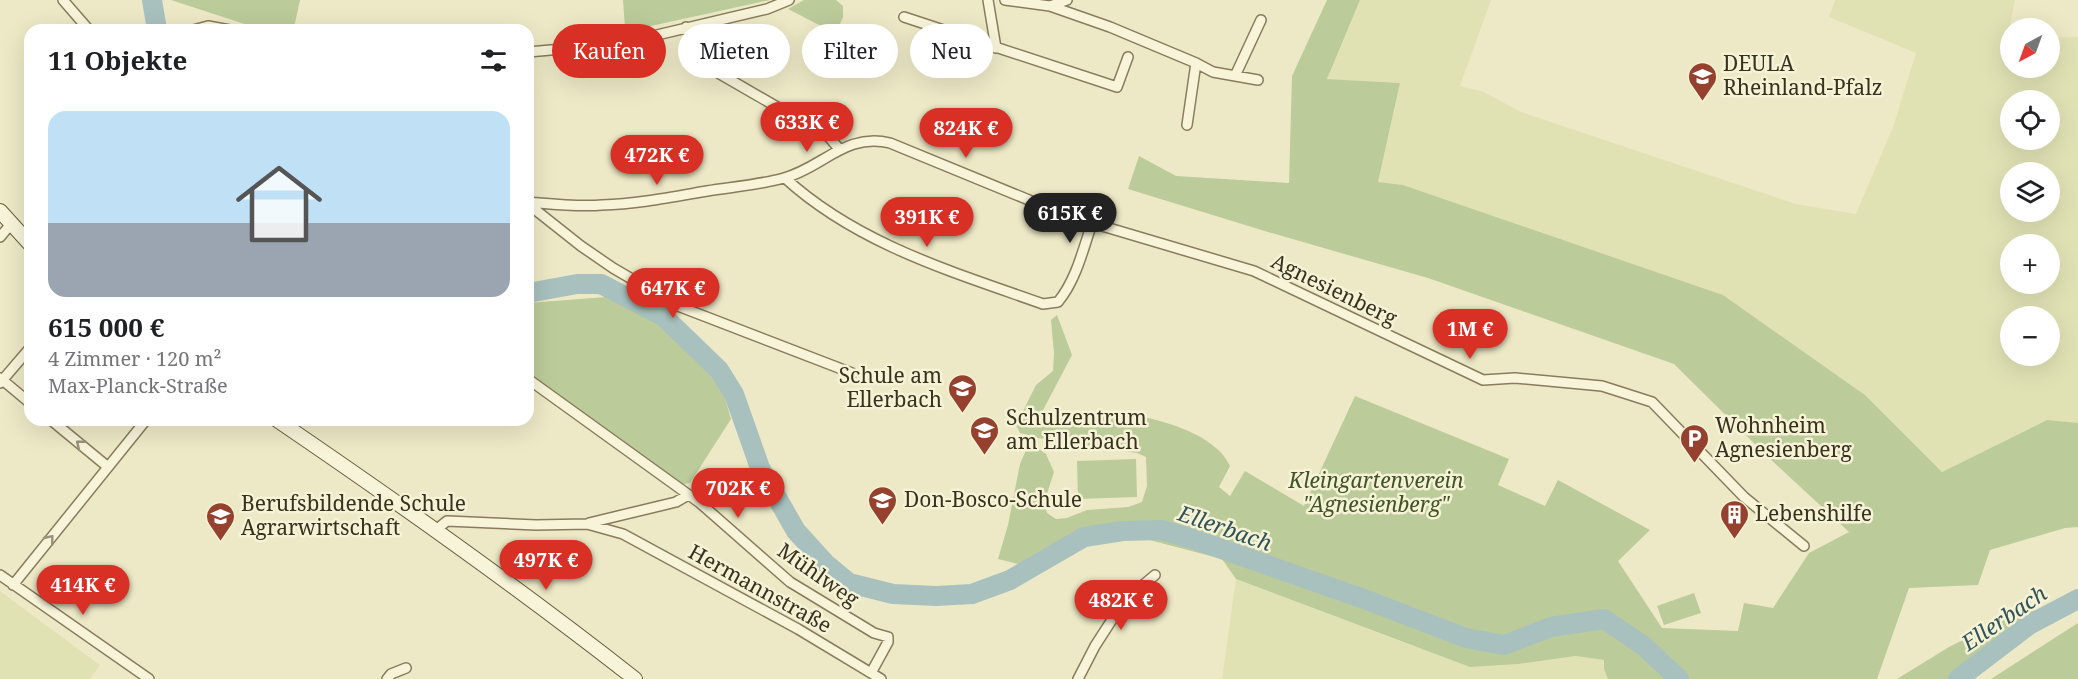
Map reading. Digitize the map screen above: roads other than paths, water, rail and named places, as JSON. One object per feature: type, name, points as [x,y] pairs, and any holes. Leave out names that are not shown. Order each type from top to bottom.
[{"type":"street","points":[[63,0],[83,24]]},
{"type":"street","points":[[700,24],[767,9],[789,0]]},
{"type":"street","points":[[988,0],[996,48]]},
{"type":"street","points":[[1005,0],[1050,6],[1110,27],[1213,72],[1258,80]]},
{"type":"street","points":[[1050,6],[1067,0]]},
{"type":"street","points":[[904,17],[1117,87],[1128,57]]},
{"type":"street","points":[[1235,76],[1261,20]]},
{"type":"street","points":[[534,51],[619,44],[678,29]]},
{"type":"street","points":[[1187,125],[1196,63]]},
{"type":"street","points":[[727,78],[829,137],[840,150]]},
{"type":"street","name":"Agnesienberg","points":[[534,203],[622,204],[785,178],[857,142],[869,140],[890,143],[1046,207],[1254,271],[1483,380],[1515,378],[1602,386],[1652,402],[1744,497],[1804,546]]},
{"type":"street","points":[[785,178],[805,196],[833,215],[881,242],[923,261],[1043,304],[1058,302],[1066,292],[1075,274],[1092,223]]},
{"type":"street","points":[[534,208],[581,246],[613,268],[678,306],[852,373]]},
{"type":"street","points":[[0,211],[24,238]]},
{"type":"street","points":[[0,237],[11,224]]},
{"type":"street","points":[[24,355],[1,381],[24,398]]},
{"type":"street","name":"Mühlweg","points":[[534,383],[688,495],[790,582],[873,633],[888,637],[888,642],[871,673]]},
{"type":"street","points":[[58,426],[108,467]]},
{"type":"street","points":[[14,585],[141,426]]},
{"type":"street","points":[[286,426],[437,529],[635,679]]},
{"type":"street","name":"Hermannstraße","points":[[437,529],[447,521],[536,525],[586,524],[676,502],[688,495]]},
{"type":"street","name":"Hermannstraße","points":[[586,524],[623,534],[798,629],[881,679]]},
{"type":"street","points":[[0,575],[149,679]]},
{"type":"street","points":[[1077,679],[1124,601],[1155,575]]},
{"type":"street","points":[[387,679],[391,674],[406,668]]},
{"type":"waterway","name":"Ellerbach","points":[[152,0],[156,24]]},
{"type":"waterway","name":"Ellerbach","points":[[534,292],[577,284],[601,284],[663,316],[719,370],[734,394],[760,468],[796,531],[826,564],[849,583],[893,594],[936,596],[972,594],[1010,580],[1084,537],[1123,531],[1161,530],[1364,599],[1466,638],[1504,645],[1551,627],[1604,619],[1644,646],[1679,679]]},
{"type":"waterway","name":"Ellerbach","points":[[1958,679],[2029,625],[2078,599]]},
{"type":"place","name":"DEULA Rheinland-Pfalz","points":[[1702,102]]},
{"type":"place","name":"Schule am Ellerbach","points":[[963,414]]},
{"type":"place","name":"Schulzentrum am Ellerbach","points":[[985,456]]},
{"type":"place","name":"Wohnheim Agnesienberg","points":[[1694,464]]},
{"type":"place","name":"Don-Bosco-Schule","points":[[883,526]]},
{"type":"place","name":"Lebenshilfe","points":[[1734,540]]},
{"type":"place","name":"Berufsbildende Schule Agrarwirtschaft","points":[[220,542]]},
{"type":"park label","name":"Kleingartenverein \"Agnesienberg\"","points":[[1376,493]]}]
